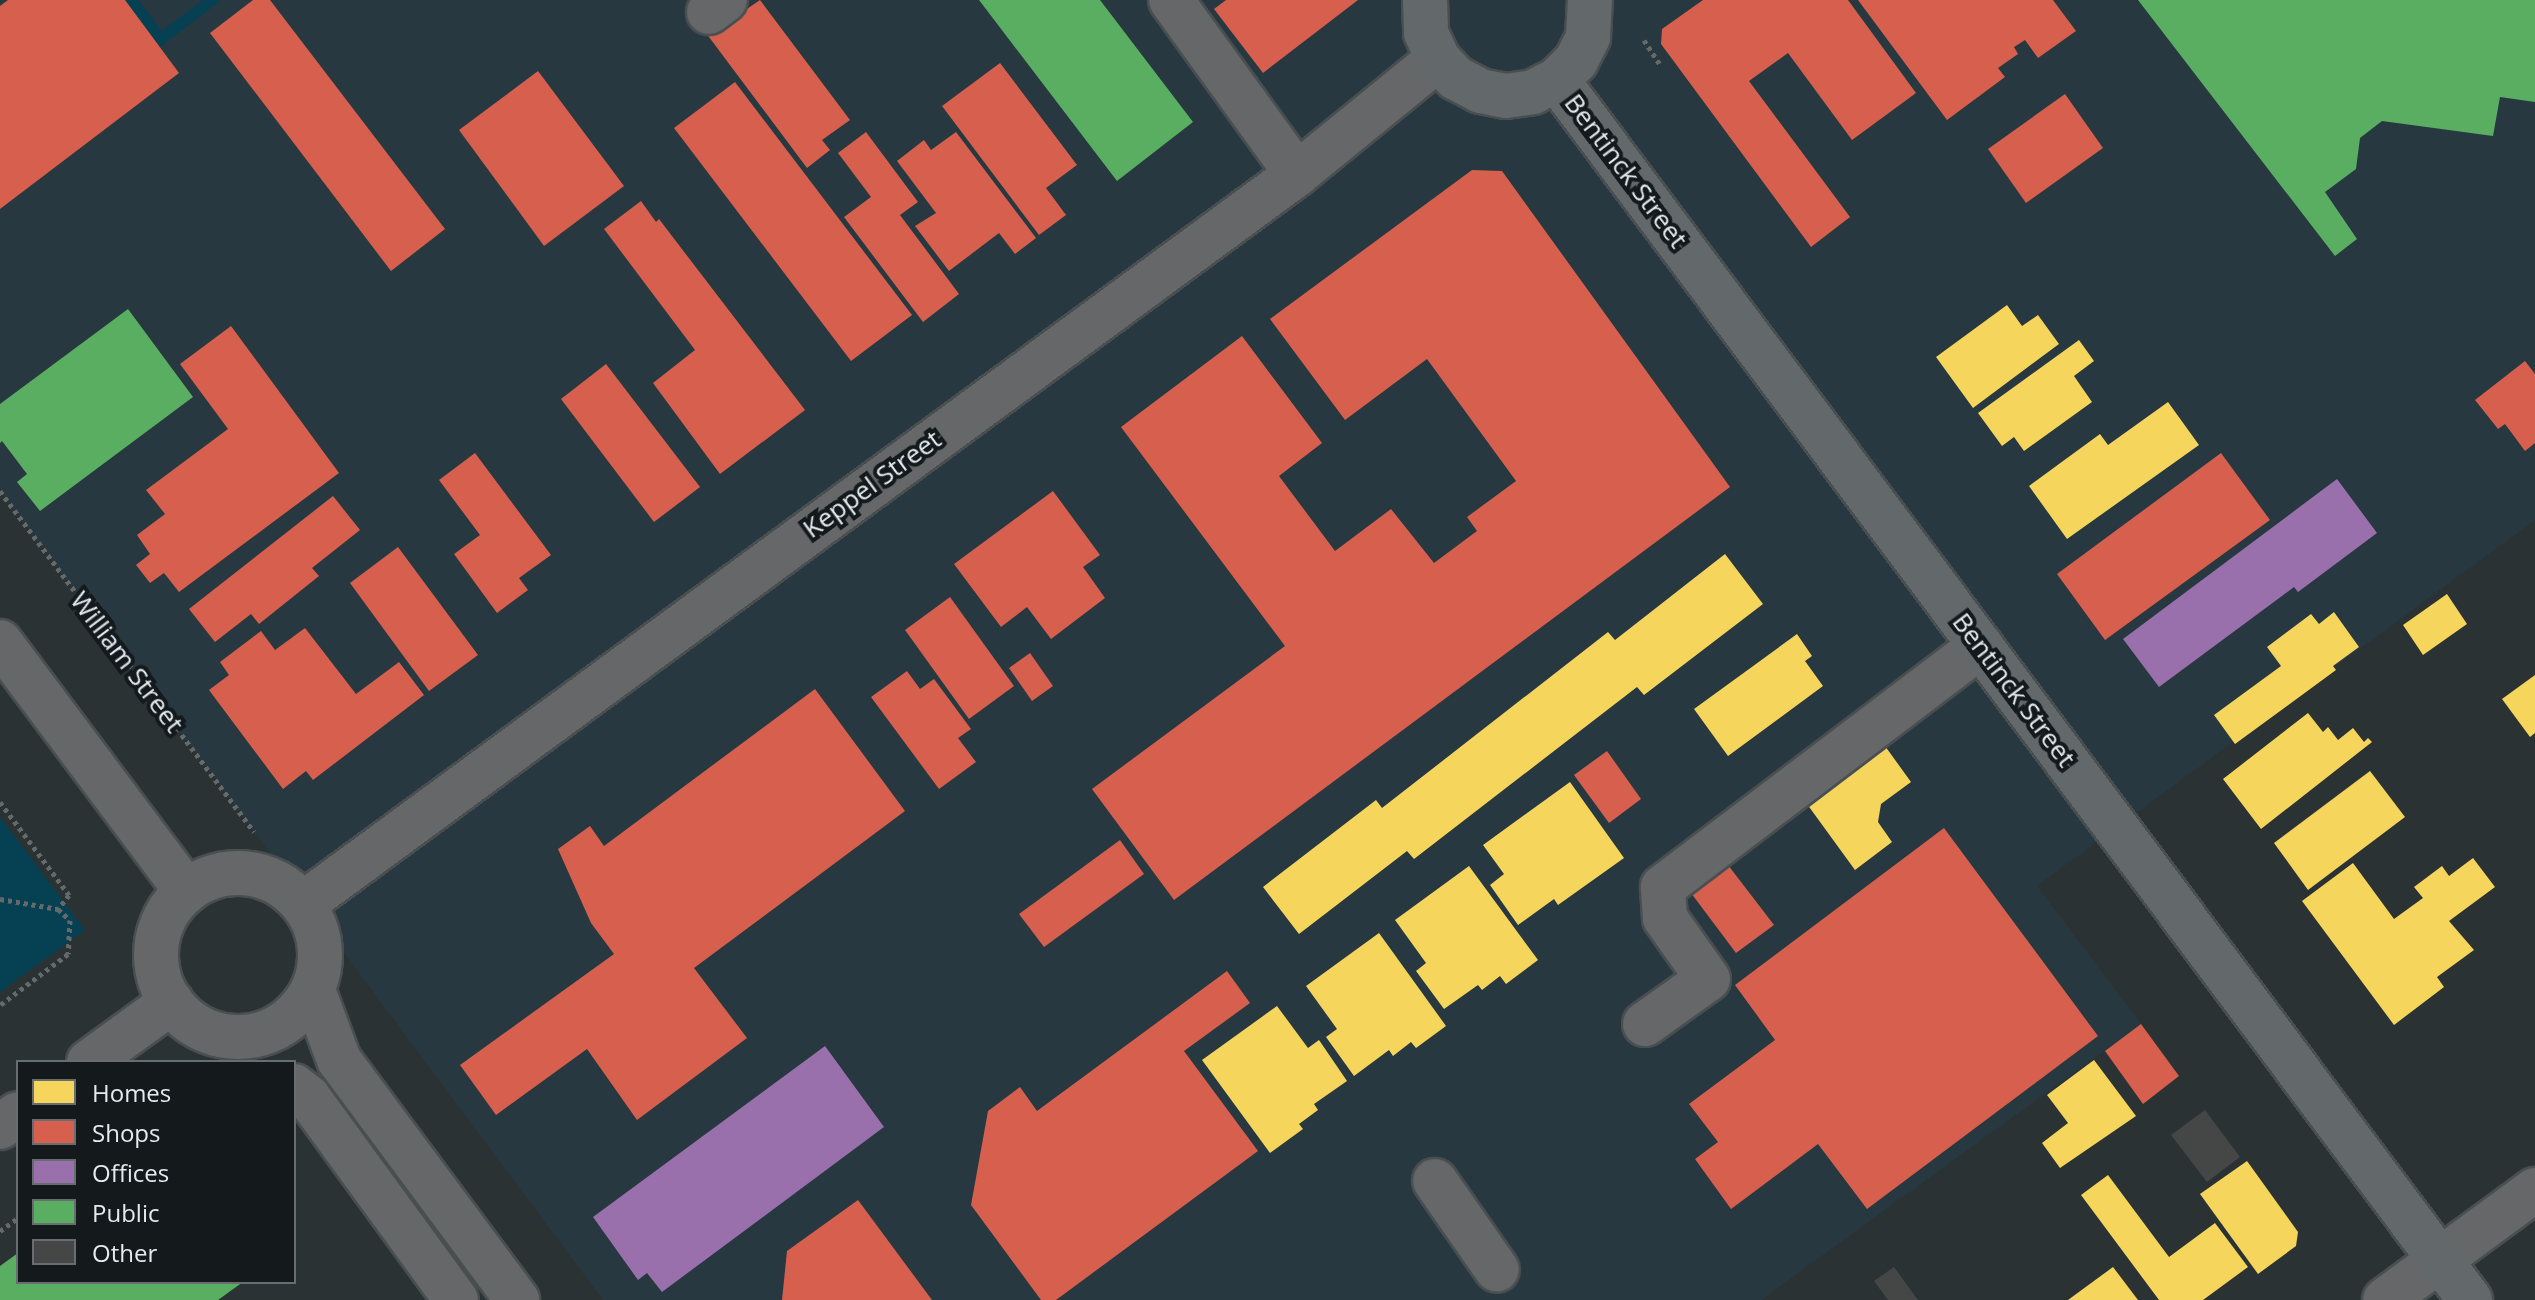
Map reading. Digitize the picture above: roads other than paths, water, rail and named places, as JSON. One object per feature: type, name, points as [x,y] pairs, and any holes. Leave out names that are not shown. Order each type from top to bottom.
[{"type":"main road","points":[[1425,0],[1426,33],[1438,59],[1456,78],[1480,91],[1493,94],[1533,92],[1557,80],[1576,61],[1588,37],[1590,0]]},
{"type":"main road","name":"Bentinck Street","points":[[1557,80],[2470,1300]]},
{"type":"street","points":[[1171,0],[1297,174]]},
{"type":"street","name":"Keppel Street","points":[[303,904],[1297,174],[1438,59]]},
{"type":"street","points":[[1645,1024],[1689,993],[1649,929],[1642,907],[1650,868],[1778,770],[1802,744],[1972,634]]},
{"type":"street","points":[[0,642],[186,891]]},
{"type":"street","points":[[247,873],[287,889],[303,904],[320,946],[320,968],[313,990],[301,1009],[284,1024],[259,1035],[247,1050],[204,1031],[181,1015],[165,993],[157,966],[158,938],[168,912],[186,891],[205,880],[247,873]]},
{"type":"street","points":[[313,990],[339,1060],[517,1300]]},
{"type":"street","points":[[92,1060],[172,1002]]},
{"type":"street","points":[[296,1088],[308,1097],[456,1300]]},
{"type":"street","points":[[1435,1181],[1497,1270]]},
{"type":"street","points":[[2385,1300],[2535,1190]]}]
